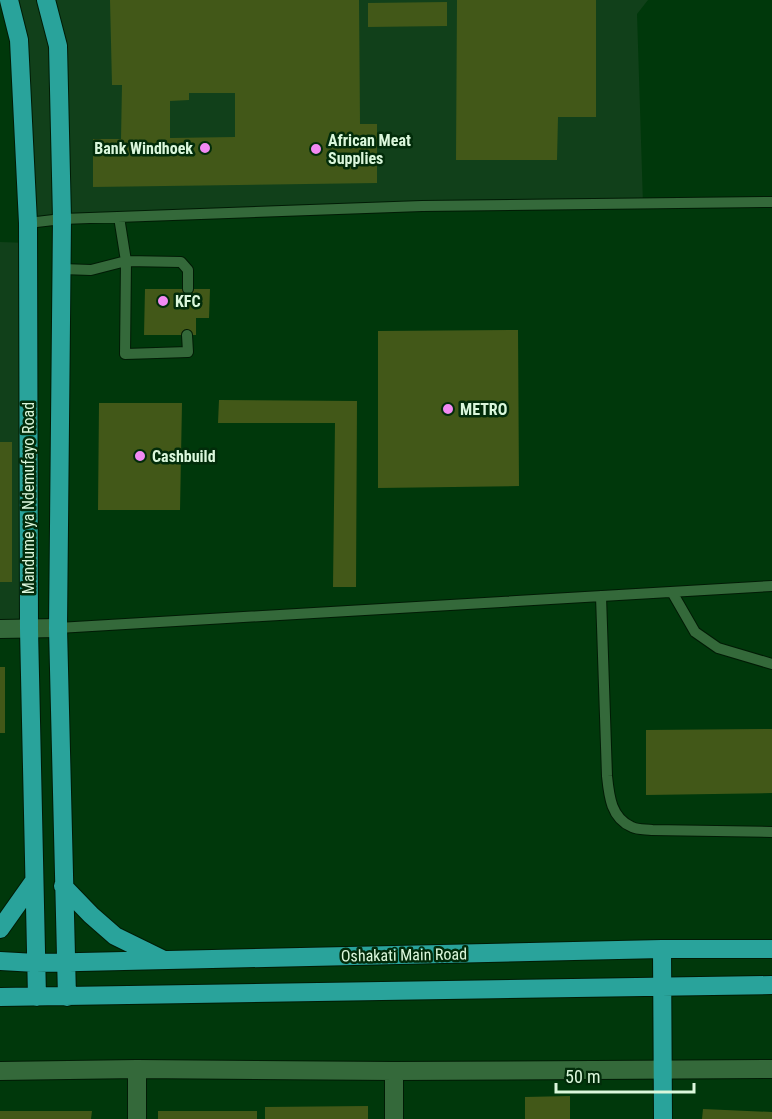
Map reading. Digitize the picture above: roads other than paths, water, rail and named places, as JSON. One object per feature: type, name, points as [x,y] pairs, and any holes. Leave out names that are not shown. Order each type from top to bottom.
[{"type":"main road","name":"Mandume ya Ndemufayo Road","points":[[9,0],[19,40],[28,223],[28,629],[37,998]]},
{"type":"main road","name":"Mandume ya Ndemufayo Road","points":[[46,0],[58,46],[62,219],[58,628],[67,997]]},
{"type":"main road","points":[[0,929],[34,881]]},
{"type":"main road","points":[[63,886],[91,915],[116,936],[165,960]]},
{"type":"main road","points":[[662,949],[663,1119]]},
{"type":"main road","name":"Oshakati Main Road","points":[[0,961],[36,963],[662,949],[772,949]]},
{"type":"main road","points":[[0,997],[772,985]]},
{"type":"street","points":[[0,629],[58,628]]},
{"type":"street","points":[[137,1069],[137,1119]]},
{"type":"street","points":[[0,1071],[772,1069]]},
{"type":"street","points":[[394,1071],[394,1119]]},
{"type":"lane","points":[[28,223],[62,219],[422,206],[772,202]]},
{"type":"lane","points":[[119,217],[126,261],[125,354],[188,352],[187,335]]},
{"type":"lane","points":[[62,269],[91,270],[126,261],[181,262],[189,270],[188,289]]},
{"type":"lane","points":[[58,628],[772,586]]},
{"type":"lane","points":[[672,592],[695,632],[718,648],[772,664]]},
{"type":"lane","points":[[601,596],[607,776],[610,803],[619,817],[633,828],[643,829],[772,832]]},
{"type":"place","name":"Bank Windhoek","points":[[205,148]]},
{"type":"place","name":"African Meat Supplies","points":[[316,149]]},
{"type":"place","name":"KFC","points":[[163,301]]},
{"type":"place","name":"METRO","points":[[448,409]]},
{"type":"place","name":"Cashbuild","points":[[140,456]]}]
